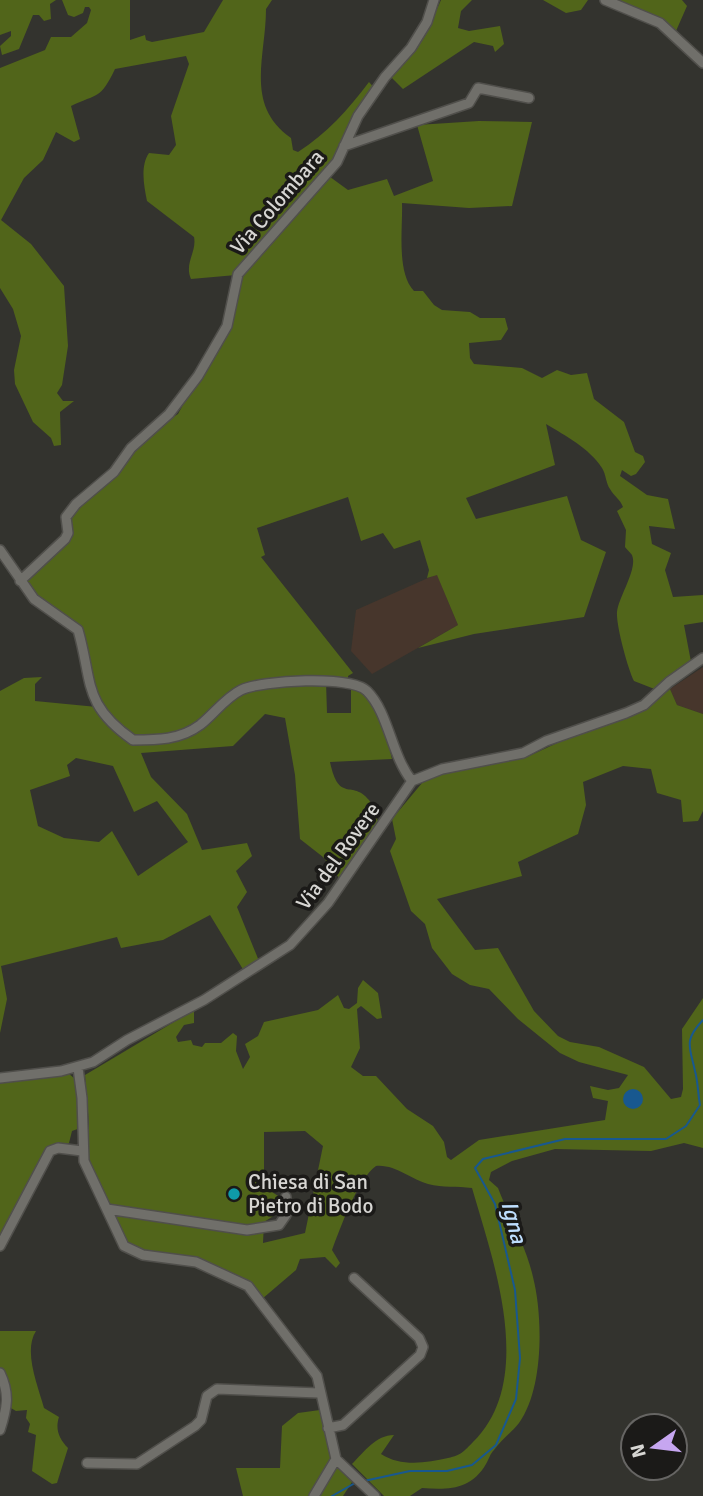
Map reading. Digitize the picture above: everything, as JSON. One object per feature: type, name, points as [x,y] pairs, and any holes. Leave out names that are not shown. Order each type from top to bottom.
[{"type":"street","name":"Via Colombara","points":[[20,581],[65,540],[68,533],[66,517],[76,503],[114,472],[131,448],[169,414],[198,376],[227,326],[238,274],[329,173],[377,89],[411,48],[434,0]]},
{"type":"street","points":[[605,0],[660,23],[703,63]]},
{"type":"street","points":[[344,146],[469,103],[478,88],[529,98]]},
{"type":"street","points":[[0,550],[34,599],[78,630],[87,679],[97,705],[133,740],[163,740],[185,734],[242,690],[296,681],[356,684],[366,690],[374,701],[399,764],[412,781],[442,769],[523,753],[546,741],[626,713],[644,705],[669,682],[703,658]]},
{"type":"street","name":"Via del Rovere","points":[[0,1078],[78,1068],[204,1000],[290,945],[328,903],[412,781]]},
{"type":"street","points":[[78,1068],[82,1098],[82,1151],[124,1246],[131,1252],[196,1262],[248,1286],[317,1376],[336,1459],[375,1496]]},
{"type":"street","points":[[0,1246],[50,1151],[82,1151]]},
{"type":"street","points":[[107,1209],[247,1230],[279,1225],[286,1215],[286,1197]]},
{"type":"street","points":[[328,1428],[342,1425],[421,1355],[423,1347],[418,1338],[354,1278]]},
{"type":"street","points":[[0,1373],[8,1390],[8,1402],[0,1430]]},
{"type":"street","points":[[87,1463],[137,1464],[195,1426],[201,1420],[211,1391],[319,1393]]},
{"type":"street","points":[[314,1496],[336,1459]]},
{"type":"shaded area","points":[[437,574],[458,625],[372,674],[351,651],[356,610]]},
{"type":"shaded area","points":[[703,667],[703,714],[677,705],[670,689]]},
{"type":"green space","points":[[0,0],[56,0],[50,4],[51,19],[44,21],[39,15],[33,15],[19,49],[2,55],[0,46],[11,36],[11,31],[0,35]]},
{"type":"green space","points":[[62,0],[130,0],[130,40],[145,35],[146,40],[152,42],[204,32],[223,0],[272,0],[266,9],[262,95],[267,111],[276,125],[291,138],[293,150],[298,152],[328,129],[369,82],[376,90],[326,174],[348,190],[387,179],[394,196],[433,181],[417,125],[479,121],[532,122],[512,206],[469,208],[402,203],[402,249],[408,283],[414,291],[423,291],[434,305],[442,310],[470,312],[480,318],[505,318],[508,329],[501,340],[469,343],[470,358],[474,364],[522,368],[542,378],[557,370],[571,375],[587,373],[594,399],[624,422],[635,452],[643,456],[645,462],[636,474],[631,476],[622,470],[620,476],[647,495],[668,499],[675,529],[649,526],[652,544],[671,553],[665,570],[673,597],[703,595],[703,622],[684,625],[692,667],[657,690],[634,681],[617,618],[618,606],[633,561],[632,555],[625,547],[626,530],[617,511],[623,507],[591,454],[546,424],[555,465],[466,498],[476,519],[567,496],[581,540],[606,552],[584,617],[474,634],[418,648],[458,625],[437,575],[427,578],[429,570],[420,540],[394,549],[383,533],[361,541],[348,497],[257,528],[265,555],[261,557],[353,673],[348,676],[348,682],[326,682],[327,713],[351,713],[351,689],[371,698],[382,715],[392,759],[330,762],[338,783],[346,789],[363,794],[371,803],[381,824],[343,883],[323,857],[300,839],[295,775],[285,718],[265,714],[233,746],[141,753],[151,777],[187,814],[202,850],[247,843],[252,856],[236,871],[247,892],[237,907],[259,961],[244,971],[210,915],[163,940],[121,948],[117,937],[1,966],[7,999],[0,1033],[0,691],[24,678],[42,677],[35,684],[35,701],[97,707],[80,633],[38,599],[30,602],[19,576],[71,539],[69,519],[90,497],[129,446],[178,414],[194,384],[222,346],[236,275],[191,279],[189,268],[194,237],[147,201],[144,176],[146,158],[149,153],[169,155],[176,145],[171,116],[189,64],[186,56],[115,69],[102,91],[71,106],[80,139],[74,142],[56,132],[43,160],[24,178],[1,220],[31,244],[64,286],[68,346],[62,385],[57,393],[63,401],[74,401],[60,412],[61,445],[54,446],[51,438],[33,422],[15,384],[14,370],[21,336],[13,309],[0,288],[0,68],[45,50],[51,37],[71,37],[87,23],[91,10],[85,7],[83,13],[74,17],[68,15]],"holes":[[[76,758],[113,766],[134,812],[157,801],[188,842],[138,876],[112,831],[99,842],[64,838],[38,826],[30,790],[70,776],[67,765]]]},
{"type":"green space","points":[[441,0],[472,0],[461,11],[458,28],[469,31],[500,26],[504,44],[495,52],[493,46],[474,42],[403,89],[390,76],[429,27]]},
{"type":"green space","points":[[543,0],[588,0],[581,10],[566,13]]},
{"type":"green space","points":[[616,0],[682,0],[687,6],[676,31]]},
{"type":"green space","points":[[670,689],[677,705],[703,714],[703,811],[698,821],[683,822],[681,800],[657,793],[651,769],[623,766],[583,782],[586,805],[578,834],[518,862],[522,876],[437,899],[475,950],[498,948],[534,1011],[558,1036],[570,1042],[599,1047],[644,1067],[671,1099],[681,1097],[683,1089],[682,1029],[703,998],[703,1148],[684,1143],[651,1151],[555,1149],[512,1161],[491,1172],[489,1180],[498,1188],[522,1243],[536,1293],[540,1331],[533,1391],[519,1423],[491,1453],[480,1473],[466,1484],[441,1489],[422,1488],[410,1496],[384,1496],[352,1464],[366,1450],[376,1441],[394,1435],[381,1454],[397,1461],[422,1462],[457,1455],[473,1442],[492,1416],[503,1386],[506,1353],[504,1319],[490,1250],[472,1188],[428,1184],[390,1167],[376,1166],[356,1192],[332,1250],[340,1263],[336,1268],[325,1257],[300,1259],[296,1270],[262,1299],[193,1259],[137,1253],[123,1240],[110,1204],[86,1155],[89,1124],[85,1075],[194,1010],[194,1023],[184,1025],[176,1037],[178,1042],[191,1040],[193,1045],[202,1047],[205,1043],[221,1043],[233,1033],[237,1036],[236,1051],[243,1069],[250,1057],[245,1044],[258,1036],[264,1022],[318,1010],[338,995],[344,1008],[349,1009],[357,1003],[358,988],[363,980],[378,993],[382,1018],[377,1019],[361,1006],[357,1009],[360,1048],[351,1067],[363,1076],[376,1076],[407,1109],[433,1126],[444,1142],[447,1157],[451,1160],[479,1140],[605,1120],[608,1101],[593,1098],[590,1086],[608,1090],[619,1088],[628,1075],[579,1062],[560,1053],[518,1019],[489,989],[470,985],[452,974],[432,948],[425,924],[411,911],[390,851],[396,839],[392,819],[422,783],[438,775],[529,756],[583,731],[643,711]],"holes":[[[305,1131],[323,1146],[305,1233],[263,1243],[264,1222],[278,1213],[283,1199],[264,1187],[264,1132]]]},
{"type":"green space","points":[[68,1073],[75,1079],[83,1127],[72,1131],[69,1143],[45,1151],[34,1181],[0,1237],[0,1082]]},
{"type":"green space","points":[[0,1331],[36,1331],[31,1348],[35,1379],[44,1408],[59,1417],[59,1434],[68,1448],[57,1483],[52,1484],[32,1471],[36,1435],[28,1432],[30,1424],[26,1418],[27,1410],[16,1411],[9,1407],[0,1381]]},
{"type":"green space","points":[[320,1410],[328,1443],[356,1476],[343,1496],[243,1496],[236,1468],[280,1468],[282,1426],[298,1413]]},
{"type":"water","points":[[633,1089],[640,1092],[643,1099],[640,1106],[633,1109],[626,1106],[623,1099],[626,1092]]},
{"type":"waterway","name":"Igna","points":[[364,1481],[410,1471],[447,1471],[472,1465],[496,1445],[516,1399],[520,1358],[515,1290],[495,1204],[475,1168],[483,1159],[565,1139],[666,1139],[686,1126],[700,1105],[690,1039],[703,1020]]},
{"type":"waterway","name":"Igna","points":[[332,1496],[355,1483]]},
{"type":"place","name":"Chiesa di San Pietro di Bodo","points":[[234,1194]]}]
